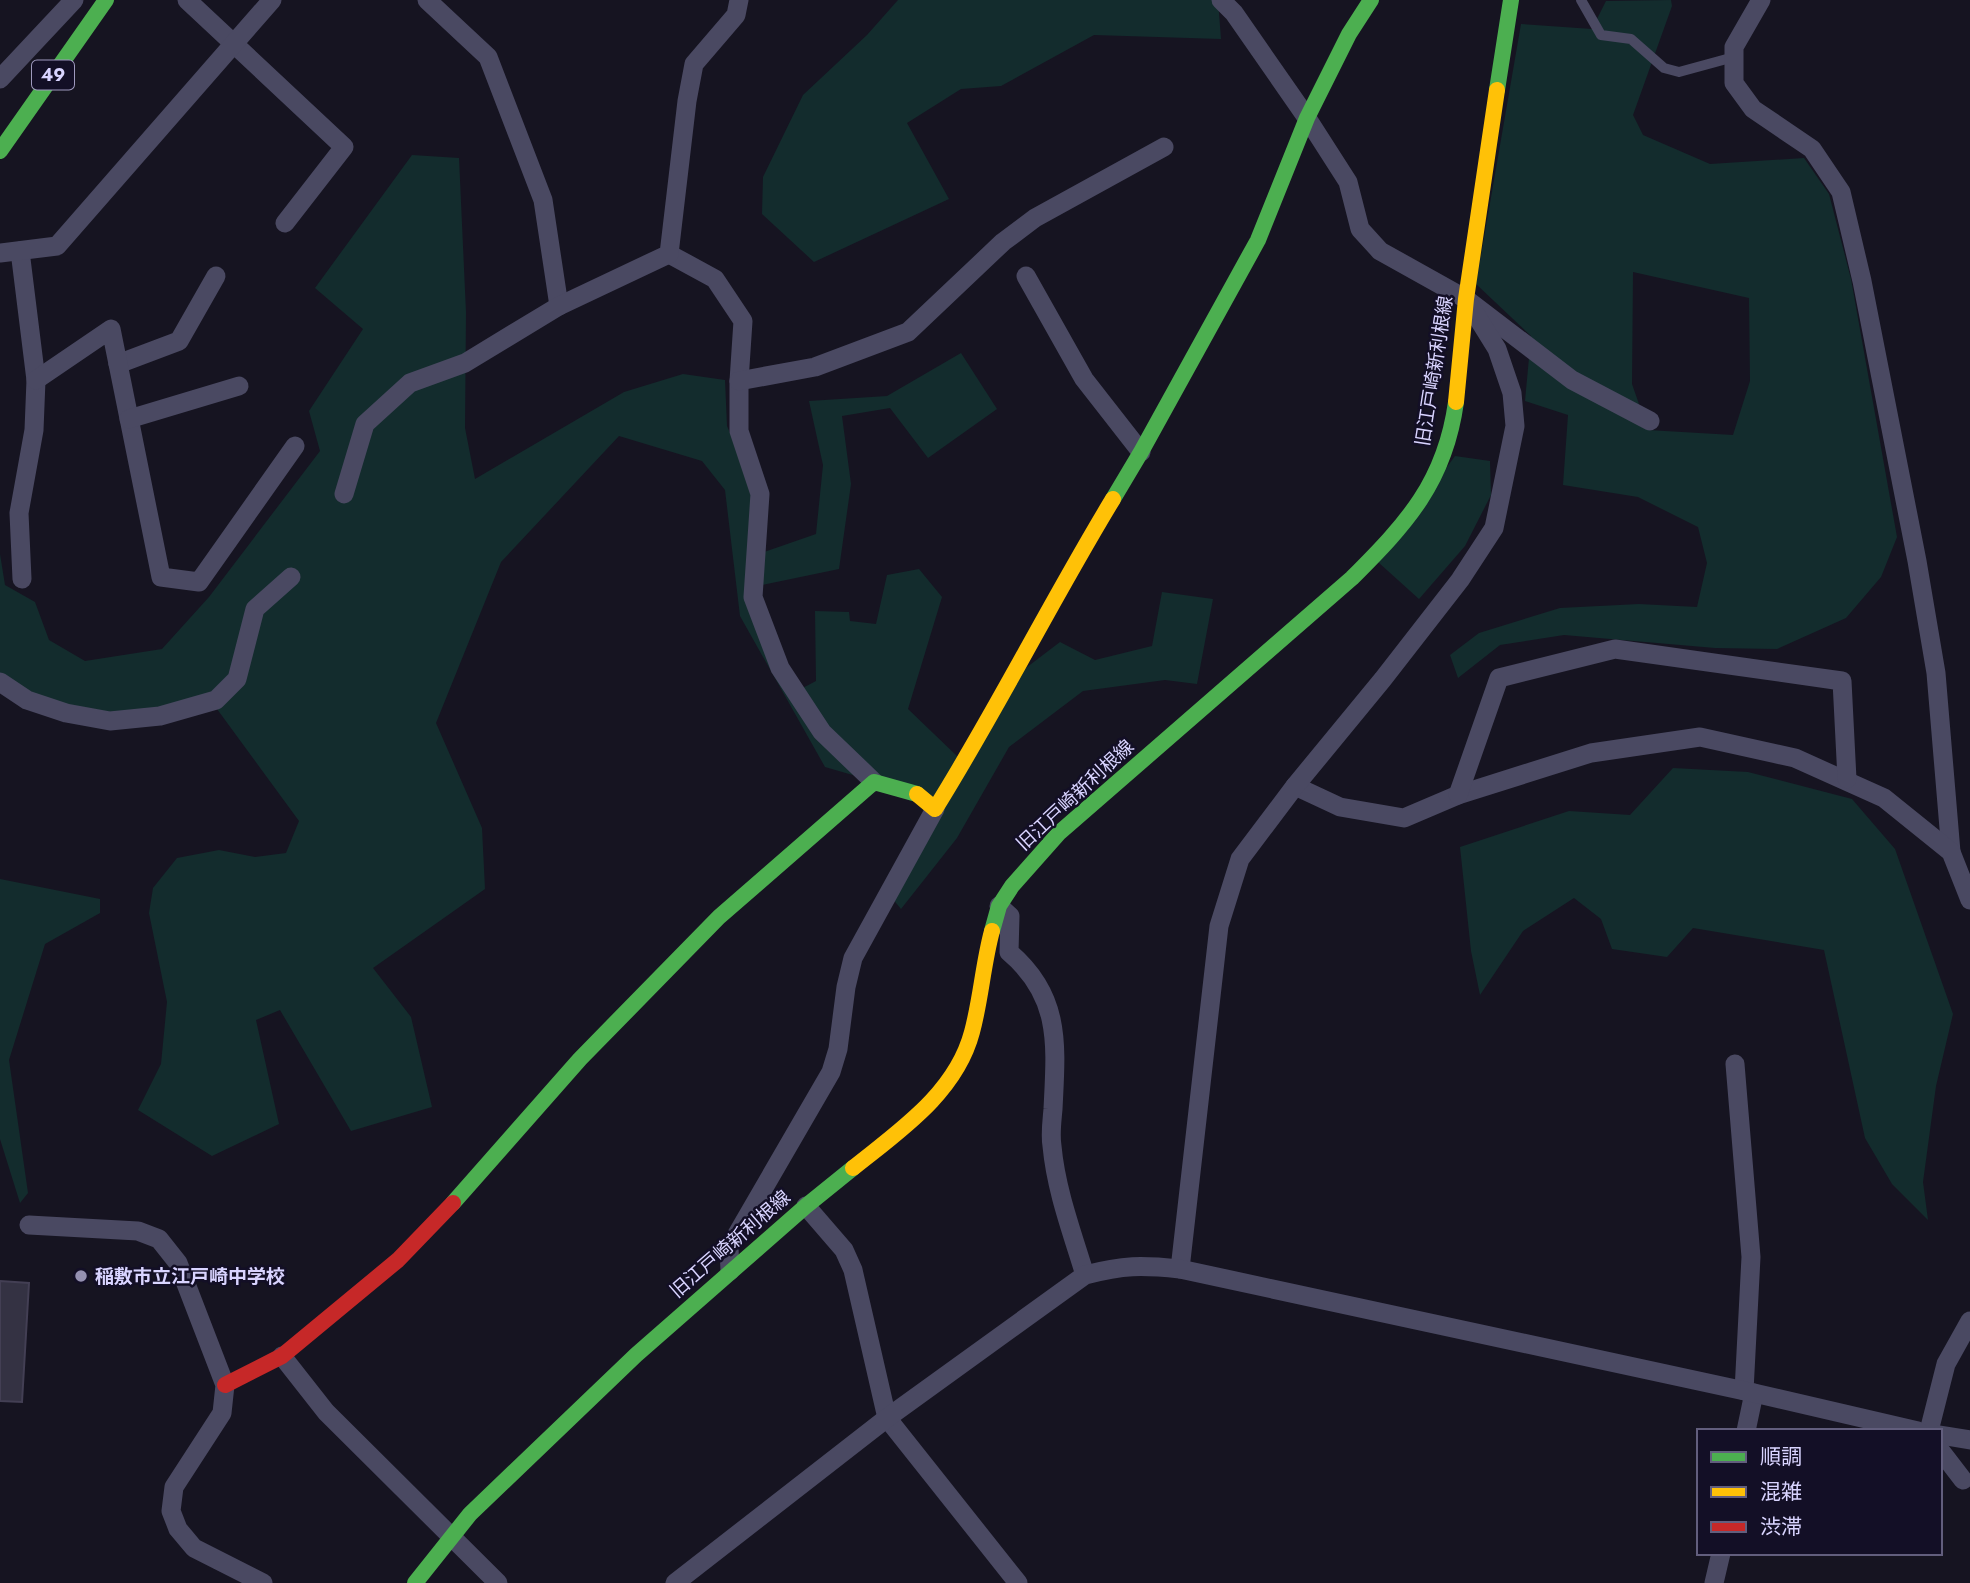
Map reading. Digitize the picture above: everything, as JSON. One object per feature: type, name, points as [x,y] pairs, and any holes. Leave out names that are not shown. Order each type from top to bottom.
[{"type":"street","points":[[0,79],[74,0]]},
{"type":"street","name":"49","points":[[0,151],[106,0]]},
{"type":"street","points":[[187,0],[344,147],[285,223]]},
{"type":"street","points":[[22,579],[19,513],[34,430],[36,380],[10,252],[57,246],[272,0]]},
{"type":"street","points":[[427,0],[488,57],[543,200],[559,306]]},
{"type":"street","points":[[669,254],[687,101],[694,64],[736,16],[739,0]]},
{"type":"street","points":[[1222,0],[1234,13],[1307,118],[1348,182],[1360,229],[1380,251],[1466,299],[1572,380],[1650,421]]},
{"type":"street","points":[[730,1271],[729,1248],[831,1072],[838,1049],[846,987],[853,958],[1258,240],[1307,118],[1349,34],[1371,0]]},
{"type":"street","name":"旧江戸崎新利根線","points":[[415,1583],[451,1536],[496,1489],[636,1355],[806,1206],[921,1113],[961,1064],[972,1033],[990,938],[999,906],[1012,886],[1059,833],[1352,578],[1411,512],[1440,465],[1449,437],[1466,299],[1511,0]]},
{"type":"street","points":[[1761,0],[1734,47],[1734,83],[1754,109],[1812,149],[1841,192],[1872,334],[1934,661],[1951,852],[1970,900]]},
{"type":"street","points":[[739,380],[815,367],[908,332],[1003,242],[1035,218],[1164,147]]},
{"type":"street","points":[[344,494],[365,424],[410,383],[465,363],[559,306],[669,254]]},
{"type":"street","points":[[669,254],[715,279],[743,321],[739,430],[760,494],[752,597],[780,668],[822,732],[874,782],[915,793],[935,809]]},
{"type":"street","points":[[118,364],[179,341],[216,276]]},
{"type":"street","points":[[1026,276],[1084,379],[1140,452]]},
{"type":"street","points":[[1180,1269],[1219,926],[1240,859],[1460,580],[1494,528],[1515,426],[1512,393],[1497,349],[1466,299]]},
{"type":"street","points":[[36,380],[111,329],[161,577],[199,582],[295,446]]},
{"type":"street","points":[[129,419],[239,386]]},
{"type":"street","points":[[0,682],[27,700],[66,713],[110,720],[160,716],[216,700],[237,679],[255,609],[291,577]]},
{"type":"street","points":[[1458,795],[1499,678],[1615,649],[1842,681],[1847,779]]},
{"type":"street","points":[[1295,786],[1340,807],[1404,818],[1458,795],[1591,753],[1700,737],[1795,758],[1847,779],[1884,798],[1951,852]]},
{"type":"street","points":[[225,1385],[282,1356],[398,1260],[478,1177],[580,1059],[644,992],[719,917],[874,782]]},
{"type":"street","points":[[999,906],[1010,916],[1009,952],[1026,967],[1051,1013],[1055,1051],[1051,1144],[1058,1189],[1085,1275]]},
{"type":"street","points":[[1735,1064],[1751,1257],[1746,1429]]},
{"type":"street","points":[[806,1206],[844,1250],[853,1270],[887,1418],[1018,1583]]},
{"type":"street","points":[[29,1225],[138,1231],[159,1239],[178,1263],[225,1385],[222,1413],[174,1487],[171,1511],[178,1529],[194,1548],[262,1583]]},
{"type":"street","points":[[675,1583],[887,1418],[1085,1275],[1118,1266],[1146,1265],[1180,1269],[1909,1429]]},
{"type":"street","points":[[1929,1429],[1946,1364],[1970,1321]]},
{"type":"street","points":[[282,1356],[326,1412],[498,1583]]},
{"type":"street","points":[[1942,1435],[1970,1440]]},
{"type":"street","points":[[1942,1453],[1963,1480]]},
{"type":"street","points":[[1714,1583],[1721,1555]]},
{"type":"lane","points":[[1581,0],[1601,35],[1631,39],[1664,68],[1679,72],[1734,57]]},
{"type":"green space","points":[[898,0],[1218,0],[1221,39],[1094,35],[1001,86],[961,89],[907,123],[949,199],[814,262],[762,214],[763,177],[803,95],[867,35]]},
{"type":"green space","points":[[1671,0],[1672,6],[1633,115],[1643,135],[1710,164],[1804,158],[1829,194],[1851,279],[1897,537],[1881,577],[1846,618],[1777,649],[1715,648],[1564,635],[1500,645],[1458,678],[1450,655],[1479,633],[1560,608],[1639,604],[1697,607],[1707,563],[1698,527],[1638,497],[1563,485],[1568,415],[1525,401],[1531,336],[1476,284],[1521,24],[1592,29],[1606,1]],"holes":[[[1633,272],[1749,298],[1750,381],[1733,435],[1648,430],[1632,384]]]},
{"type":"green space","points":[[412,155],[459,158],[466,312],[465,428],[475,479],[624,392],[683,374],[725,380],[727,426],[759,499],[750,557],[816,534],[823,465],[809,401],[887,396],[961,353],[997,409],[928,458],[890,408],[842,416],[851,484],[839,569],[748,588],[793,693],[816,681],[815,611],[849,612],[850,621],[876,624],[887,575],[919,569],[942,597],[908,709],[958,757],[1005,684],[1060,642],[1095,660],[1152,646],[1162,592],[1213,599],[1197,684],[1165,680],[1083,691],[1009,747],[957,838],[901,909],[883,887],[935,809],[915,793],[825,767],[740,616],[725,490],[702,461],[619,436],[501,562],[436,723],[482,828],[485,889],[373,968],[411,1017],[432,1107],[351,1131],[280,1010],[256,1020],[279,1124],[212,1156],[138,1110],[161,1064],[167,1002],[149,913],[153,888],[177,858],[219,850],[255,857],[286,853],[299,821],[206,694],[125,725],[0,685],[0,554],[5,585],[35,602],[49,640],[85,661],[162,649],[209,597],[320,451],[309,411],[363,329],[315,288]]},
{"type":"green space","points":[[1455,456],[1490,461],[1491,495],[1465,546],[1419,599],[1378,562]]},
{"type":"green space","points":[[1673,768],[1748,772],[1852,799],[1895,849],[1953,1014],[1936,1086],[1923,1182],[1928,1220],[1892,1184],[1865,1138],[1824,950],[1693,928],[1667,957],[1612,949],[1601,919],[1574,898],[1523,931],[1480,995],[1471,951],[1460,847],[1569,811],[1630,815]]},
{"type":"green space","points":[[0,879],[100,899],[100,913],[45,944],[9,1060],[28,1193],[20,1203],[0,1139]]},
{"type":"building","points":[[0,1281],[29,1283],[22,1402],[0,1401]]},
{"type":"traffic: fast","points":[[0,151],[106,0]]},
{"type":"traffic: fast","points":[[1113,499],[1258,240],[1307,118],[1349,34],[1371,0]]},
{"type":"traffic: fast","points":[[1497,90],[1511,0]]},
{"type":"traffic: fast","points":[[992,931],[999,906],[1012,886],[1059,833],[1352,578],[1390,539],[1433,478],[1451,430],[1456,402]]},
{"type":"traffic: fast","points":[[453,1203],[580,1059],[719,917],[874,782],[917,794]]},
{"type":"traffic: fast","points":[[415,1583],[470,1514],[636,1355],[853,1168]]},
{"type":"traffic: slow","points":[[1456,402],[1466,299],[1497,90]]},
{"type":"traffic: slow","points":[[917,794],[935,809],[1113,499]]},
{"type":"traffic: slow","points":[[853,1168],[907,1125],[953,1074],[972,1032],[992,931]]},
{"type":"traffic: jam","points":[[225,1385],[282,1356],[398,1260],[453,1203]]},
{"type":"place","name":"稲敷市立江戸崎中学校","points":[[81,1276]]}]
